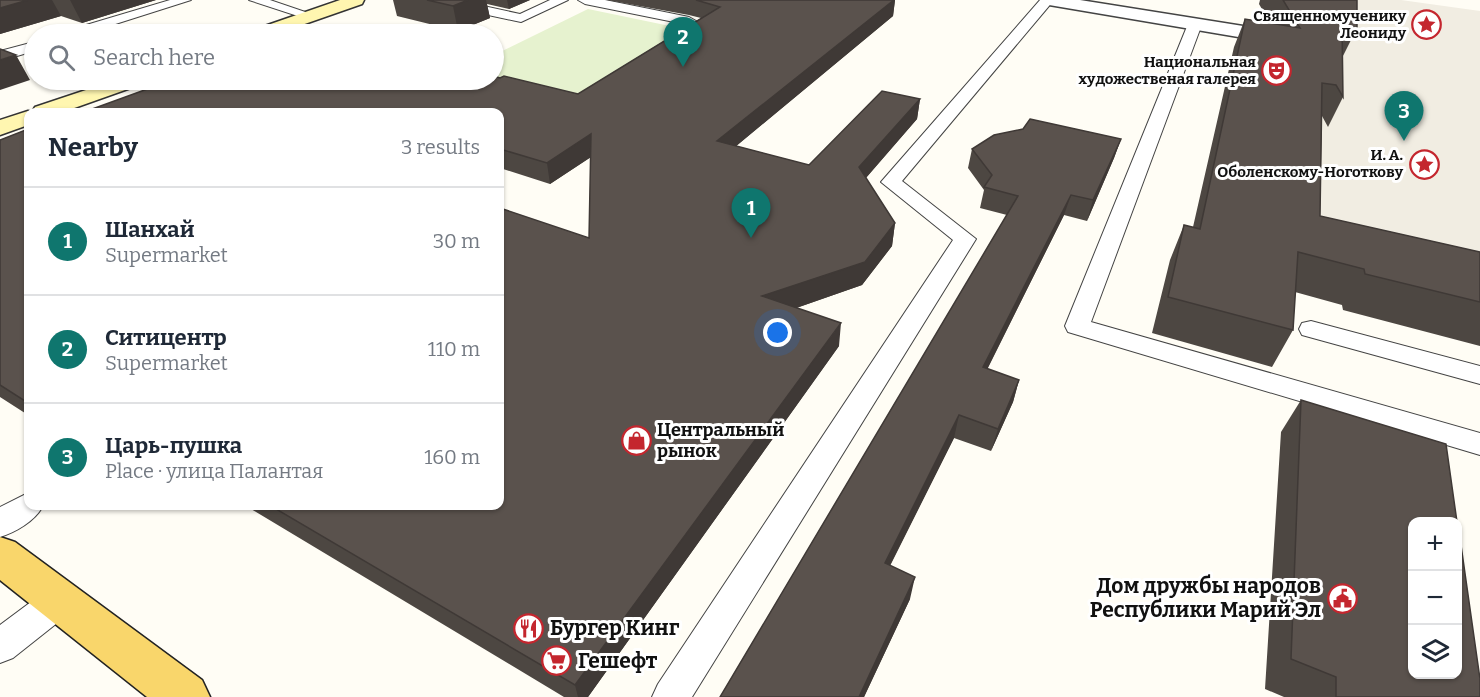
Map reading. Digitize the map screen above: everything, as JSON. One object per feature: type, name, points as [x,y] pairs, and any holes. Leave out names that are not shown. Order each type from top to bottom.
[{"type":"main road","points":[[0,555],[185,697]]},
{"type":"street","points":[[288,24],[356,0]]},
{"type":"street","points":[[1048,0],[1262,35]]},
{"type":"street","points":[[54,108],[106,90]]},
{"type":"street","points":[[0,128],[24,119]]},
{"type":"lane","points":[[104,24],[184,0]]},
{"type":"lane","points":[[256,0],[310,16]]},
{"type":"lane","points":[[438,0],[521,18],[561,0]]},
{"type":"lane","points":[[585,0],[689,21]]},
{"type":"lane","points":[[671,697],[965,239],[891,182],[1048,0]]},
{"type":"lane","points":[[1195,24],[1077,326],[1480,444]]},
{"type":"lane","points":[[0,56],[24,49]]},
{"type":"lane","points":[[1311,329],[1480,375]]},
{"type":"lane","points":[[0,524],[24,509]]},
{"type":"lane","points":[[0,646],[59,601]]},
{"type":"green space","points":[[588,9],[694,31],[570,107],[504,84],[504,50]]},
{"type":"shaded area","points":[[1330,0],[1401,0],[1480,11],[1480,294],[1282,247],[1329,54],[1344,56],[1344,44]]},
{"type":"building","points":[[0,0],[28,0],[0,8]]},
{"type":"building","points":[[427,0],[468,0],[453,6]]},
{"type":"building","points":[[696,0],[894,0],[717,141],[809,165],[882,91],[920,99],[859,167],[895,223],[865,262],[762,296],[841,323],[575,685],[278,510],[504,510],[504,209],[589,238],[591,134],[547,163],[504,150],[504,108],[95,108],[144,90],[504,90],[504,76],[578,94],[720,7]]},
{"type":"building","points":[[1283,0],[1357,0],[1357,28],[1342,26],[1343,97],[1336,85],[1322,83],[1320,216],[1480,252],[1480,302],[1365,274],[1364,269],[1298,252],[1293,330],[1168,297],[1184,225],[1200,229],[1245,19],[1300,28]]},
{"type":"building","points":[[0,49],[16,55],[0,60]]},
{"type":"building","points":[[1030,119],[1121,139],[1093,200],[1071,195],[983,367],[1019,380],[998,429],[959,415],[885,563],[915,577],[859,697],[720,697],[1018,196],[984,187],[992,175],[972,149],[994,135],[1023,129]]},
{"type":"building","points":[[24,131],[24,400],[0,385],[0,140]]},
{"type":"building","name":"Дом дружбы народов Республики Марий Эл","points":[[1301,400],[1446,444],[1456,517],[1408,517],[1408,679],[1462,679],[1462,552],[1480,679],[1480,697],[1336,697],[1336,677],[1291,659]]},
{"type":"place","name":"Священномученику Леониду","points":[[1427,25]]},
{"type":"place","name":"Ситицентр","points":[[683,67]]},
{"type":"place","name":"Национальная художественая галерея","points":[[1277,71]]},
{"type":"place","name":"Царь-пушка","points":[[1404,141]]},
{"type":"place","name":"И. А. Оболенскому-Ноготкову","points":[[1424,164]]},
{"type":"place","name":"Шанхай","points":[[751,238]]},
{"type":"place","name":"Центральный рынок","points":[[636,440]]},
{"type":"place","name":"Дом дружбы народов Республики Марий Эл","points":[[1342,598]]},
{"type":"place","name":"Бургер Кинг","points":[[529,628]]},
{"type":"place","name":"Гешефт","points":[[557,661]]}]
